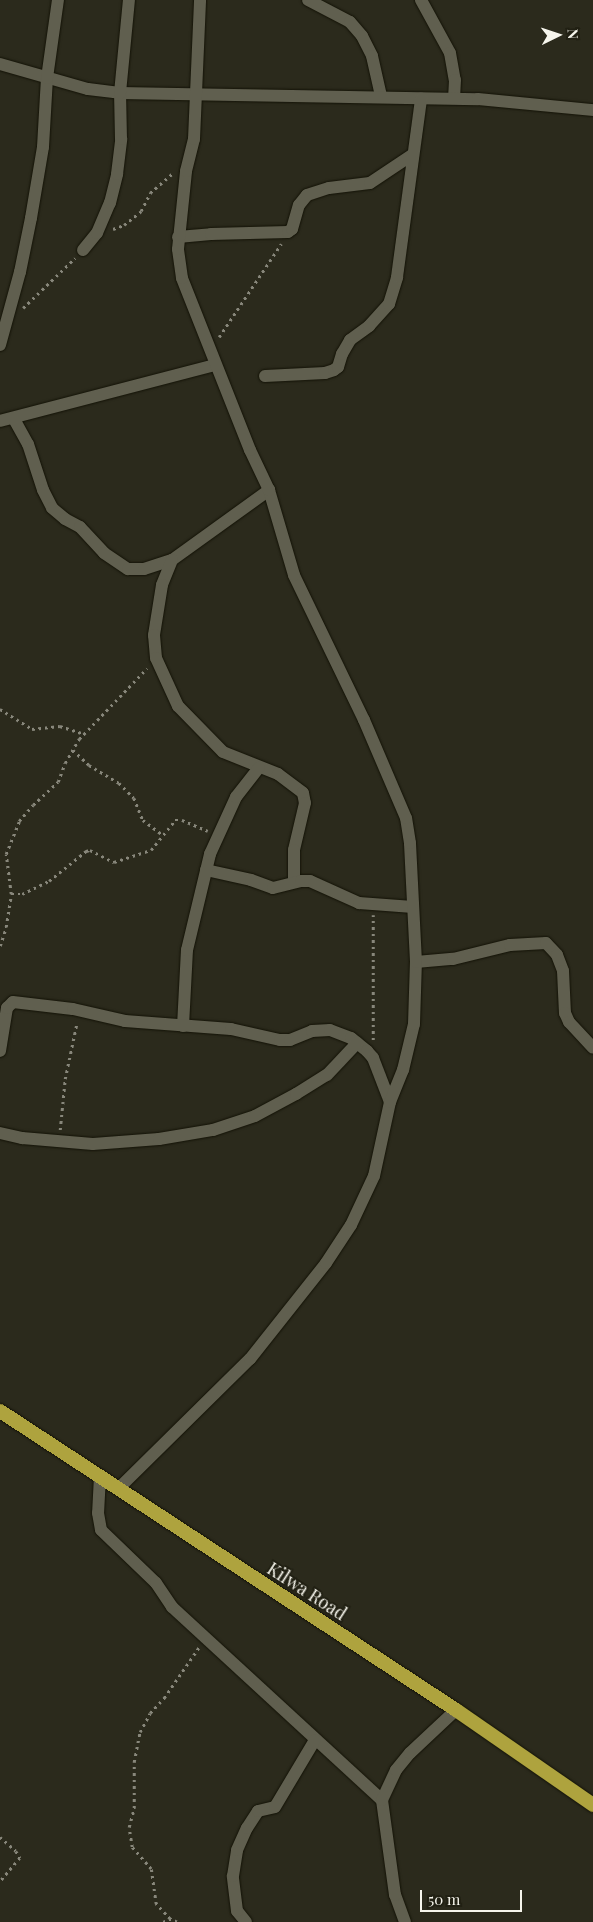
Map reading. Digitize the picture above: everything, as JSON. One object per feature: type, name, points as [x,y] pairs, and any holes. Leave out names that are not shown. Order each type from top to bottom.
[{"type":"highway","name":"Kilwa Road","points":[[0,1410],[456,1710],[593,1805]]},
{"type":"street","points":[[0,345],[31,218],[45,130],[48,78],[58,0]]},
{"type":"street","points":[[83,250],[97,233],[110,203],[117,174],[121,139],[120,93],[129,0]]},
{"type":"street","points":[[118,1489],[250,1359],[326,1263],[351,1225],[374,1176],[390,1102],[403,1070],[414,1024],[416,962],[410,844],[406,818],[364,720],[294,575],[269,490],[250,450],[209,351],[182,278],[178,237],[182,200],[194,139],[197,95],[196,55],[200,0]]},
{"type":"street","points":[[308,0],[350,22],[362,36],[372,56],[381,96]]},
{"type":"street","points":[[421,0],[450,53],[455,80],[454,98]]},
{"type":"street","points":[[0,64],[88,89],[120,93],[454,98],[593,110]]},
{"type":"street","points":[[265,376],[325,373],[338,368],[342,354],[350,340],[369,326],[389,304],[397,276],[421,99]]},
{"type":"street","points":[[178,237],[288,232],[292,229],[299,205],[308,194],[329,188],[370,183],[412,155]]},
{"type":"street","points":[[0,421],[14,419],[215,365]]},
{"type":"street","points":[[14,419],[28,444],[43,490],[52,508],[65,519],[80,527],[111,558],[128,568],[144,569],[172,560],[222,526],[269,490]]},
{"type":"street","points":[[172,560],[162,585],[154,635],[156,658],[178,706],[223,752],[278,774],[305,796],[294,850],[294,882]]},
{"type":"street","points":[[183,1026],[187,950],[206,870],[218,835],[236,797],[260,768]]},
{"type":"street","points":[[206,870],[251,880],[273,888],[294,882],[310,881],[351,900],[413,907]]},
{"type":"street","points":[[416,962],[453,959],[510,945],[546,943],[557,955],[563,972],[565,1013],[569,1022],[593,1048]]},
{"type":"street","points":[[0,1051],[7,1008],[13,1002],[79,1010],[125,1021],[231,1029],[261,1038],[280,1040],[290,1040],[312,1031],[330,1030],[351,1038],[373,1058],[390,1102]]},
{"type":"street","points":[[0,1132],[22,1138],[93,1144],[159,1139],[213,1130],[255,1116],[296,1094],[327,1075],[358,1043]]},
{"type":"street","points":[[100,1476],[98,1513],[100,1530],[156,1583],[172,1607],[382,1800]]},
{"type":"street","points":[[405,1922],[395,1895],[382,1800],[396,1770],[410,1753],[456,1710]]},
{"type":"street","points":[[246,1922],[237,1911],[233,1876],[237,1850],[247,1828],[258,1811],[275,1807],[315,1740]]},
{"type":"path","points":[[97,233],[124,225],[134,218],[141,211],[150,193],[190,158]]},
{"type":"path","points":[[209,351],[288,232]]},
{"type":"path","points":[[6,325],[83,250]]},
{"type":"path","points":[[0,946],[6,927],[11,894],[5,863],[12,835],[20,820],[58,782],[73,750],[84,734],[156,658]]},
{"type":"path","points":[[0,709],[32,729],[60,726],[84,734]]},
{"type":"path","points":[[73,750],[89,764],[119,783],[134,798],[143,820],[163,835]]},
{"type":"path","points":[[11,894],[22,894],[49,882],[86,851],[90,850],[114,862],[151,850],[175,820],[182,820],[218,835]]},
{"type":"path","points":[[373,1058],[372,979],[374,904]]},
{"type":"path","points":[[59,1141],[65,1080],[79,1010]]},
{"type":"path","points":[[177,1922],[170,1919],[156,1904],[151,1869],[132,1847],[129,1827],[134,1808],[134,1762],[140,1732],[150,1713],[164,1698],[205,1637]]},
{"type":"path","points":[[0,1837],[16,1851],[20,1858],[0,1882]]},
{"type":"path","points":[[163,1922],[170,1919]]}]
